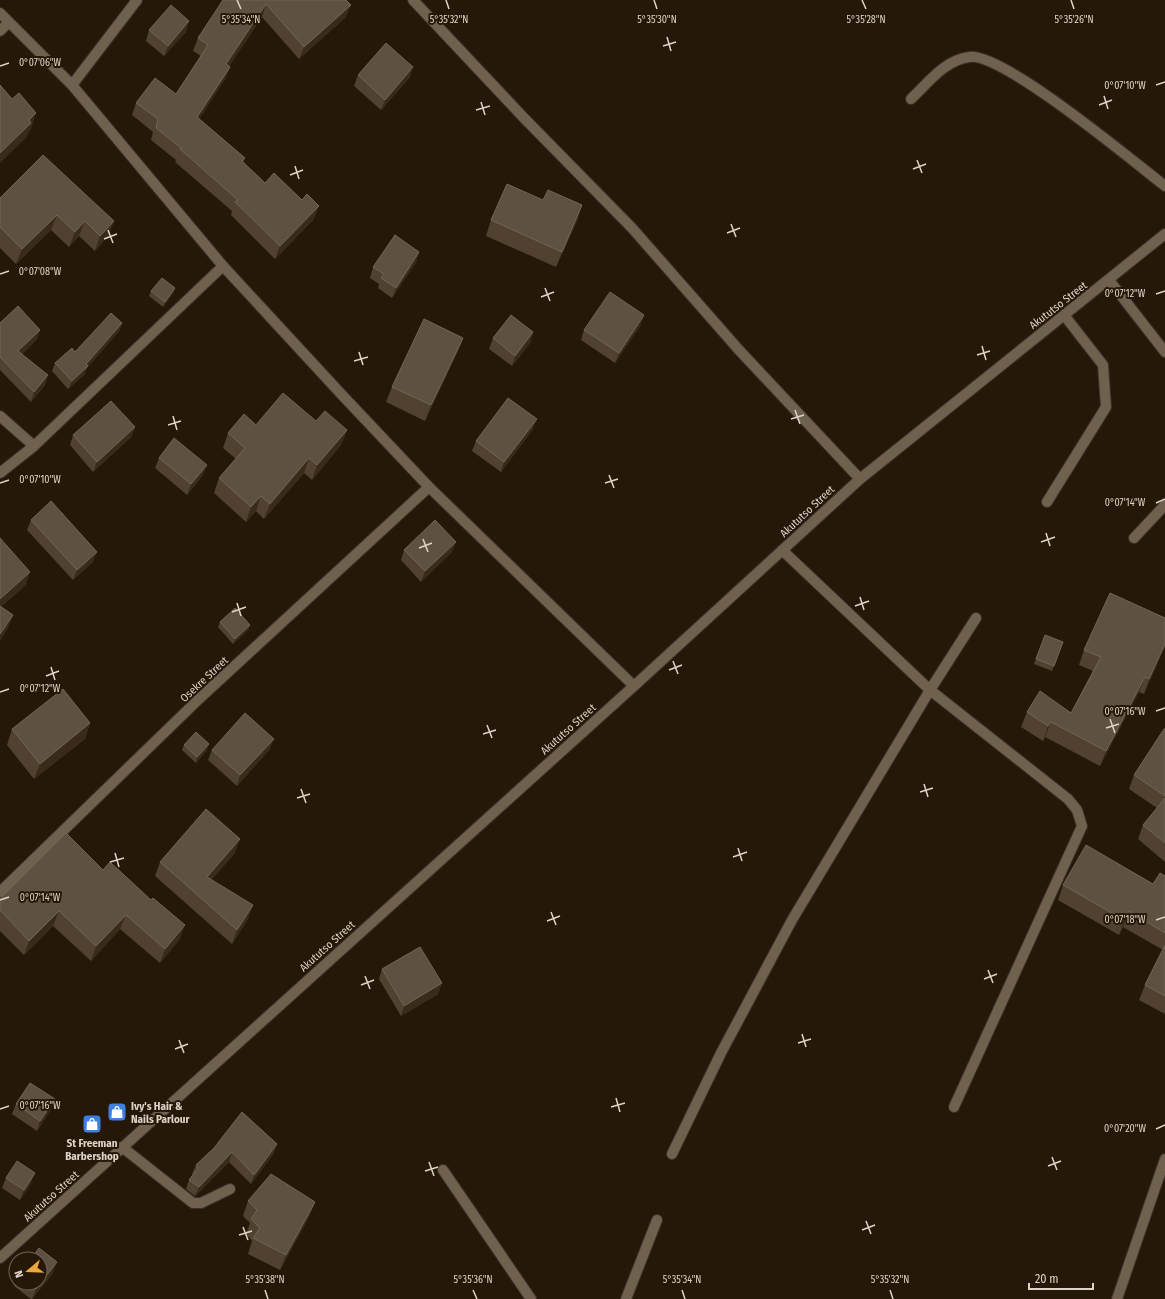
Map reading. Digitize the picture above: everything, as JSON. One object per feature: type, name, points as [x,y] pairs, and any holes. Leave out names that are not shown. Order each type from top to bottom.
[{"type":"street","points":[[72,85],[137,0]]},
{"type":"street","points":[[413,0],[524,118],[632,228],[739,350],[860,479]]},
{"type":"street","points":[[0,12],[72,85],[223,266],[429,487],[634,686]]},
{"type":"street","points":[[0,31],[9,22]]},
{"type":"street","points":[[911,99],[949,64],[970,56],[995,63],[1027,81],[1165,186]]},
{"type":"street","name":"Akututso Street","points":[[0,1258],[634,686],[860,479],[1165,234]]},
{"type":"street","points":[[0,473],[34,446],[223,266]]},
{"type":"street","points":[[1109,280],[1165,352]]},
{"type":"street","points":[[1047,502],[1106,407],[1103,365],[1064,315]]},
{"type":"street","points":[[0,416],[34,446]]},
{"type":"street","name":"Osekre Street","points":[[0,892],[206,693],[429,487]]},
{"type":"street","points":[[1134,538],[1165,505]]},
{"type":"street","points":[[782,550],[930,690],[1068,798],[1077,810],[1082,826],[954,1107]]},
{"type":"street","points":[[672,1154],[721,1053],[792,920],[930,690],[976,618]]},
{"type":"street","points":[[122,1147],[193,1203],[200,1203],[230,1189]]},
{"type":"street","points":[[1117,1299],[1165,1159]]},
{"type":"street","points":[[444,1170],[531,1299]]},
{"type":"street","points":[[626,1299],[657,1220]]},
{"type":"building","points":[[223,0],[346,0],[351,5],[304,47],[266,4],[226,64],[230,67],[197,117],[245,158],[242,161],[265,183],[274,173],[302,200],[307,194],[319,206],[280,246],[235,202],[238,200],[180,149],[181,148],[156,128],[158,119],[136,103],[155,78],[176,94],[208,45],[198,38]]},
{"type":"building","points":[[171,5],[189,21],[168,46],[149,30]]},
{"type":"building","points":[[386,43],[413,67],[385,100],[358,75]]},
{"type":"building","points":[[0,85],[12,99],[19,93],[36,113],[29,120],[31,123],[0,153]]},
{"type":"building","points":[[43,155],[114,221],[100,236],[85,221],[75,232],[57,215],[22,249],[0,227],[0,198]]},
{"type":"building","points":[[507,184],[543,200],[548,190],[582,205],[562,252],[491,220]]},
{"type":"building","points":[[395,235],[419,252],[396,288],[381,278],[384,274],[373,267]]},
{"type":"building","points":[[162,278],[175,288],[165,302],[151,291]]},
{"type":"building","points":[[610,292],[644,315],[619,353],[584,330]]},
{"type":"building","points":[[18,306],[40,330],[18,351],[48,375],[34,392],[0,357],[0,323]]},
{"type":"building","points":[[111,313],[122,323],[86,364],[88,366],[72,381],[55,363],[72,348],[75,352]]},
{"type":"building","points":[[511,315],[533,332],[515,356],[493,338]]},
{"type":"building","points":[[424,319],[463,338],[431,405],[392,387]]},
{"type":"building","points":[[283,393],[316,421],[325,411],[347,430],[317,465],[309,458],[270,504],[261,496],[251,507],[219,478],[245,448],[228,433],[244,414],[256,425]]},
{"type":"building","points":[[508,398],[537,419],[504,462],[476,441]]},
{"type":"building","points":[[111,401],[135,427],[97,462],[73,435]]},
{"type":"building","points":[[174,438],[207,465],[191,484],[159,458]]},
{"type":"building","points":[[51,501],[97,552],[77,570],[31,520]]},
{"type":"building","points":[[435,520],[456,542],[425,571],[404,550]]},
{"type":"building","points":[[0,538],[30,572],[0,599]]},
{"type":"building","points":[[1110,593],[1165,618],[1165,644],[1149,679],[1145,677],[1106,751],[1051,722],[1048,726],[1027,712],[1040,691],[1071,713],[1101,657],[1084,650]]},
{"type":"building","points":[[0,606],[13,615],[0,634]]},
{"type":"building","points":[[235,608],[250,625],[235,639],[220,622]]},
{"type":"building","points":[[1045,635],[1063,642],[1054,666],[1036,659]]},
{"type":"building","points":[[63,689],[90,723],[40,764],[12,729]]},
{"type":"building","points":[[245,713],[274,739],[240,775],[212,750]]},
{"type":"building","points":[[1165,729],[1165,796],[1134,775]]},
{"type":"building","points":[[196,732],[209,744],[197,757],[184,745]]},
{"type":"building","points":[[1165,798],[1165,843],[1143,825]]},
{"type":"building","points":[[206,809],[240,839],[207,877],[253,905],[237,930],[160,862]]},
{"type":"building","points":[[66,833],[103,870],[110,862],[151,900],[153,898],[185,925],[165,949],[126,915],[96,946],[59,911],[29,941],[0,910],[0,899]]},
{"type":"building","points":[[1086,845],[1153,884],[1160,873],[1165,876],[1165,933],[1129,911],[1124,920],[1063,885]]},
{"type":"building","points":[[1165,945],[1165,996],[1145,985]]},
{"type":"building","points":[[420,947],[442,983],[404,1006],[382,969]]},
{"type":"building","points":[[30,1083],[55,1099],[40,1121],[16,1104]]},
{"type":"building","points":[[242,1112],[277,1144],[254,1175],[232,1152],[199,1187],[189,1180],[198,1168],[196,1165],[214,1148]]},
{"type":"building","points":[[17,1161],[35,1173],[24,1190],[6,1178]]},
{"type":"building","points":[[271,1174],[315,1202],[286,1255],[253,1238],[260,1228],[251,1219],[257,1210],[248,1201]]},
{"type":"building","points":[[48,1255],[57,1262],[48,1274]]},
{"type":"place","name":"Ivy's Hair & Nails Parlour","points":[[117,1112]]},
{"type":"place","name":"St Freeman Barbershop","points":[[92,1124]]}]
